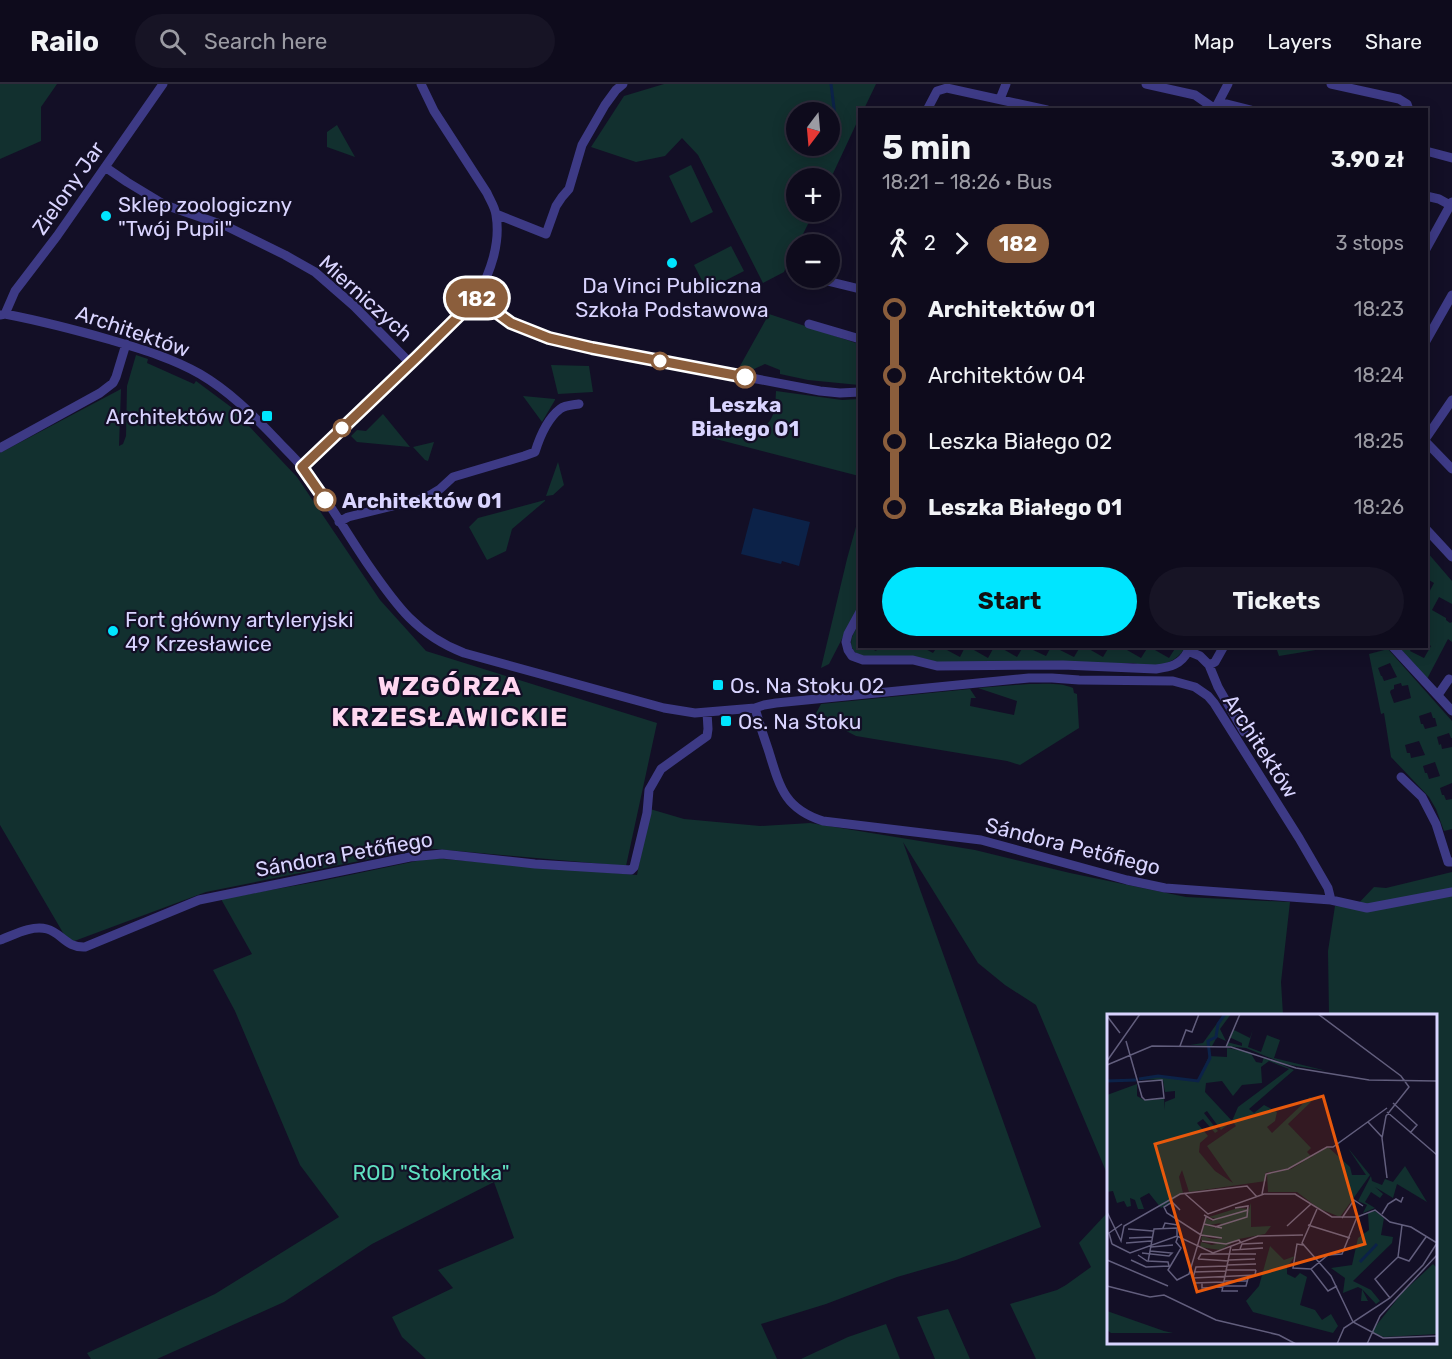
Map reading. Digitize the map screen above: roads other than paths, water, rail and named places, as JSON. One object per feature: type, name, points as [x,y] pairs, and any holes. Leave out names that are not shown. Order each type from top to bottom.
[{"type":"street","name":"Zielony Jar","points":[[3,314],[15,291],[57,236],[163,84]]},
{"type":"street","points":[[302,467],[477,298],[493,260],[498,236],[496,214],[487,193],[434,111],[421,84]]},
{"type":"street","points":[[496,214],[546,234],[556,206],[569,189],[582,145],[610,97],[623,84]]},
{"type":"street","points":[[1000,99],[1006,84]]},
{"type":"street","points":[[1146,84],[1194,95],[1216,107],[1228,84]]},
{"type":"street","points":[[1331,84],[1400,99],[1408,108]]},
{"type":"street","points":[[928,108],[937,91],[947,88],[1038,108]]},
{"type":"street","points":[[1428,152],[1452,158]]},
{"type":"street","name":"Mierniczych","points":[[105,167],[165,205],[226,226],[315,272],[354,306],[410,363]]},
{"type":"street","points":[[1428,196],[1451,203],[1428,244]]},
{"type":"street","points":[[840,284],[858,289]]},
{"type":"street","points":[[1428,337],[1452,295]]},
{"type":"street","points":[[477,298],[518,326],[572,344],[820,391],[858,392]]},
{"type":"street","name":"Architektów","points":[[3,314],[61,326],[126,344],[175,362],[199,373],[215,384],[254,417],[302,467],[396,604],[419,627],[444,644],[464,653],[684,712],[755,708],[776,703],[1029,678],[1079,681],[1173,681],[1201,691],[1214,703],[1299,838],[1328,888],[1331,900]]},
{"type":"street","points":[[809,324],[858,338]]},
{"type":"street","points":[[0,448],[108,387],[116,377],[126,344]]},
{"type":"street","points":[[1428,437],[1452,400]]},
{"type":"street","points":[[339,522],[348,517],[425,498],[441,489],[453,477],[535,452],[545,428],[562,407],[579,404]]},
{"type":"street","points":[[1428,442],[1452,469]]},
{"type":"street","points":[[1428,531],[1452,557]]},
{"type":"street","points":[[858,616],[846,642],[852,656],[863,660],[913,660],[937,666],[1063,665],[1156,669],[1176,665],[1188,649],[1206,660],[1218,687],[1244,732]]},
{"type":"street","points":[[1209,665],[1215,662],[1223,648]]},
{"type":"street","points":[[1394,648],[1452,711]]},
{"type":"street","points":[[1438,695],[1451,676]]},
{"type":"street","name":"Sándora Petőfiego","points":[[755,708],[774,773],[783,793],[809,817],[835,823],[981,840],[1127,880],[1165,888],[1331,900],[1367,908],[1452,892]]},
{"type":"street","name":"Sándora Petőfiego","points":[[0,940],[24,931],[43,928],[71,945],[85,946],[199,900],[410,857],[442,854],[535,864],[631,870],[635,865],[647,813],[649,790],[661,769],[707,736],[706,712]]},
{"type":"street","points":[[1401,777],[1422,797],[1436,824],[1448,862],[1452,862]]},
{"type":"water","points":[[753,508],[810,522],[799,566],[741,554]]},
{"type":"waterway","points":[[831,84],[833,102]]},
{"type":"place","name":"Sklep zoologiczny \"Twój Pupil\"","points":[[106,216]]},
{"type":"place","name":"Da Vinci Publiczna Szkoła Podstawowa","points":[[672,263]]},
{"type":"place","name":"Leszka Białego 01","points":[[745,377]]},
{"type":"place","name":"Architektów 02","points":[[267,416]]},
{"type":"place","name":"Architektów 01","points":[[325,500]]},
{"type":"place","name":"Fort główny artyleryjski 49 Krzesławice","points":[[113,631]]},
{"type":"place","name":"Os. Na Stoku 02","points":[[718,685]]},
{"type":"place","name":"Os. Na Stoku","points":[[726,721]]},
{"type":"district","name":"WZGÓRZA KRZESŁAWICKIE","points":[[450,702]]},
{"type":"park label","name":"ROD \"Stokrotka\"","points":[[431,1172]]}]
